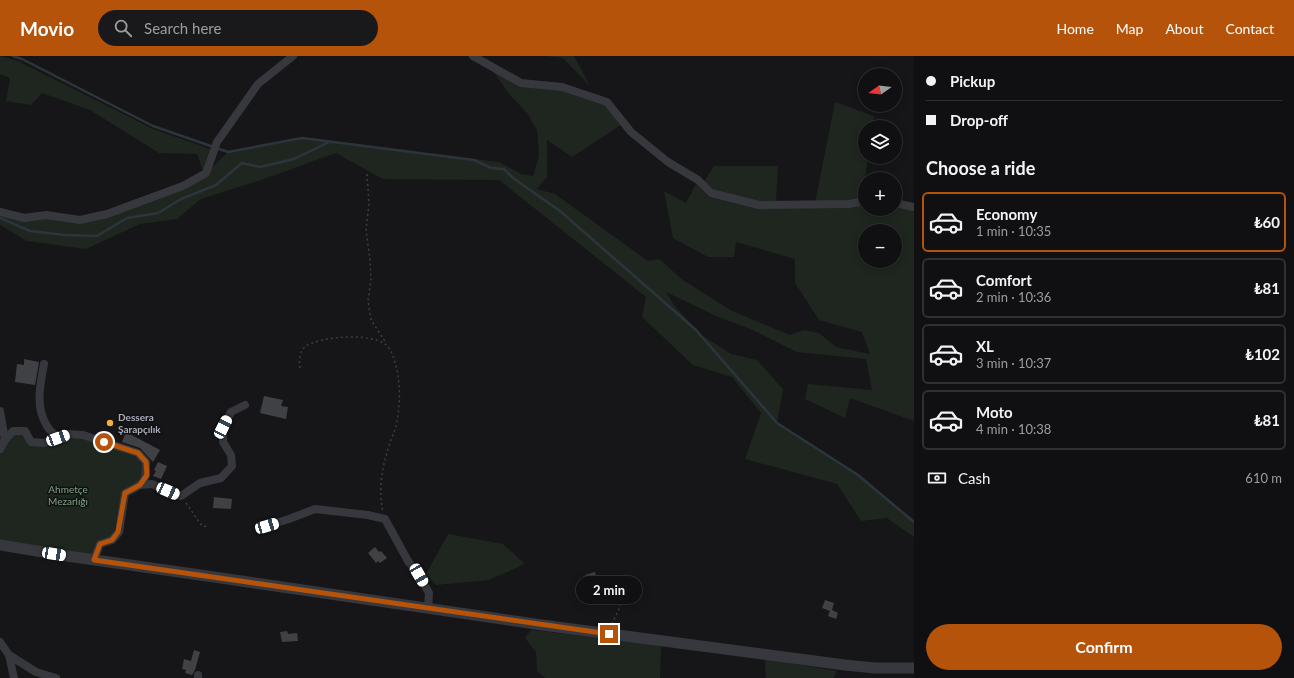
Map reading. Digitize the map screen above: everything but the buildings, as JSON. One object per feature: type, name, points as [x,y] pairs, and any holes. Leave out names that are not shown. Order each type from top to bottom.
[{"type":"street","points":[[0,212],[24,218],[46,216],[80,220],[107,214],[183,186],[206,173],[217,142],[258,84],[293,56]]},
{"type":"street","points":[[474,56],[521,82],[562,87],[607,102],[631,132],[668,162],[698,180],[711,193],[758,205],[849,204],[858,202]]},
{"type":"street","points":[[902,204],[914,207]]},
{"type":"street","points":[[44,364],[39,391],[40,410],[47,427],[58,438]]},
{"type":"street","points":[[94,560],[100,544],[112,540],[118,532],[125,493],[140,485],[152,484],[181,496],[200,483],[221,478],[232,466],[231,455],[223,442],[223,427],[232,412],[245,405]]},
{"type":"street","points":[[0,411],[5,440],[2,446]]},
{"type":"street","points":[[2,446],[13,431],[25,431],[31,442],[44,443],[67,434],[82,435],[138,453],[146,462],[147,475],[140,485]]},
{"type":"street","points":[[267,526],[315,509],[368,515],[385,519],[408,561],[419,575],[429,592],[428,609]]},
{"type":"street","points":[[0,545],[428,609],[609,634],[845,665],[875,668],[914,668]]},
{"type":"street","points":[[0,642],[9,655],[14,678]]},
{"type":"street","points":[[9,655],[36,672],[56,678]]},
{"type":"path","points":[[367,174],[369,204],[366,230],[371,280],[368,301],[371,320],[393,356],[398,377],[399,401],[396,426],[388,446],[382,472],[380,499],[385,519]]},
{"type":"path","points":[[300,368],[299,358],[305,347],[320,340],[354,336],[373,338],[387,344]]},
{"type":"path","points":[[181,496],[202,526],[209,527]]},
{"type":"path","points":[[609,634],[615,616],[622,604],[623,594]]},
{"type":"green space","points":[[0,56],[18,61],[153,129],[210,149],[203,171],[197,154],[159,153],[90,110],[42,93],[31,105],[6,101],[10,78],[0,74]]},
{"type":"green space","points":[[545,56],[574,56],[590,86],[563,58]]},
{"type":"green space","points":[[487,63],[521,83],[562,87],[607,102],[624,123],[572,157],[547,140],[547,177],[537,189],[555,194],[648,261],[659,259],[683,280],[732,311],[790,335],[804,330],[819,333],[836,347],[870,354],[862,332],[819,320],[795,283],[795,259],[736,242],[734,257],[708,257],[673,238],[664,191],[686,203],[696,184],[709,197],[761,209],[815,203],[835,102],[858,110],[858,112],[874,116],[873,120],[858,120],[858,164],[867,164],[866,172],[858,172],[858,216],[902,216],[902,204],[914,207],[914,421],[850,398],[845,418],[805,399],[808,384],[872,390],[866,359],[797,352],[753,330],[716,316],[666,292],[674,305],[700,334],[731,354],[757,360],[783,389],[777,423],[858,475],[914,522],[914,537],[887,518],[861,521],[837,484],[745,459],[761,413],[732,377],[693,365],[642,317],[646,297],[499,180],[383,179],[336,153],[264,179],[201,199],[177,219],[140,224],[86,249],[27,241],[0,225],[0,216],[80,220],[206,173],[228,152],[302,138],[499,162],[521,174],[533,176],[539,156],[537,130],[527,113],[510,95]]},
{"type":"green space","points":[[714,166],[778,166],[776,201],[758,201],[714,191],[704,182]]},
{"type":"green space","name":"Ahmetçe Mezarlığı","points":[[13,431],[25,431],[31,442],[67,434],[138,453],[146,462],[147,475],[125,493],[119,532],[100,544],[95,556],[0,541],[0,449]]},
{"type":"green space","points":[[448,534],[503,544],[525,564],[489,580],[436,585],[426,574]]},
{"type":"green space","points":[[531,630],[661,645],[660,678],[545,678],[537,671],[536,652],[525,638]]},
{"type":"green space","points":[[765,659],[837,671],[833,678],[766,678]]},
{"type":"waterway","points":[[13,56],[22,59],[153,126],[228,152],[302,138],[474,160],[491,168],[504,169],[513,178],[560,211],[696,330],[777,423],[858,475],[914,522]]},
{"type":"waterway","points":[[0,218],[30,231],[65,235],[97,236],[127,218],[158,213],[181,199],[216,185],[242,163],[260,167],[294,159],[329,142]]},
{"type":"place","name":"Dessera Şarapçılık","points":[[110,423]]},
{"type":"route","points":[[104,442],[138,453],[146,462],[147,475],[140,485],[125,493],[118,532],[112,540],[100,544],[94,560],[609,634]]}]
